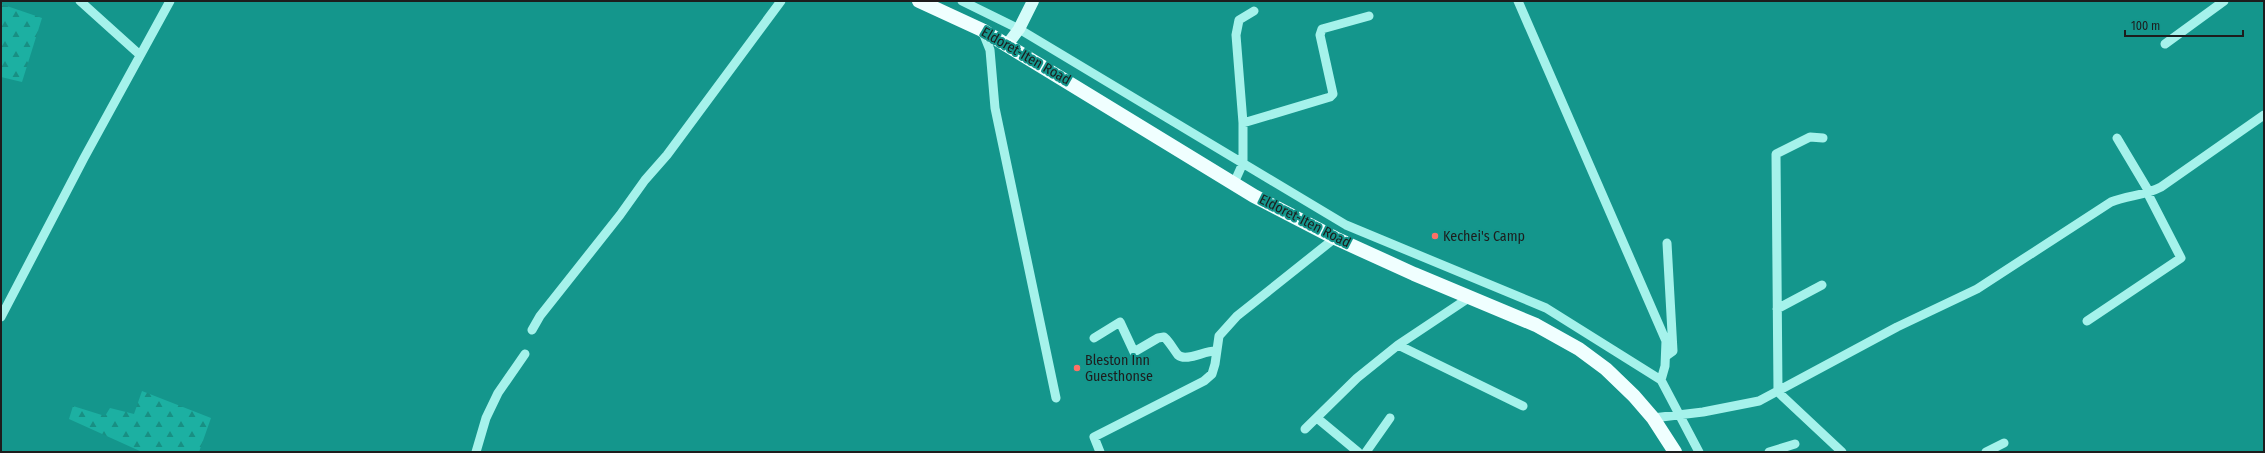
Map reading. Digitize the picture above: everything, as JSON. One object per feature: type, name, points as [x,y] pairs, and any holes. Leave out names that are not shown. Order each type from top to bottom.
[{"type":"main road","name":"Eldoret-Iten Road","points":[[919,1],[982,30],[1234,183],[1335,238],[1536,325],[1578,349],[1606,369],[1634,396],[1653,418],[1675,452]]},
{"type":"street","points":[[80,1],[140,55]]},
{"type":"street","points":[[1,317],[170,1]]},
{"type":"street","points":[[532,330],[540,316],[667,155],[781,1]]},
{"type":"street","points":[[962,1],[1019,29],[1346,225],[1546,308],[1662,380],[1699,452]]},
{"type":"street","points":[[1007,45],[1019,29],[1034,1]]},
{"type":"street","points":[[1518,1],[1666,341],[1666,356],[1662,380]]},
{"type":"street","points":[[2165,44],[2224,1]]},
{"type":"street","points":[[1234,183],[1243,163],[1243,123],[1236,35],[1239,20],[1254,11]]},
{"type":"street","points":[[1243,123],[1330,97],[1333,94],[1320,35],[1322,29],[1369,16]]},
{"type":"street","points":[[982,30],[990,50],[995,108],[1056,398]]},
{"type":"street","points":[[1653,418],[1741,406],[1759,401],[1778,392],[1897,327],[1977,289],[2111,202],[2125,197],[2148,194],[2161,187],[2264,114]]},
{"type":"street","points":[[1823,138],[1810,137],[1776,154],[1778,392],[1842,452]]},
{"type":"street","points":[[2087,321],[2181,258],[2148,194],[2148,190],[2117,138]]},
{"type":"street","points":[[1100,452],[1094,437],[1204,381],[1212,374],[1215,364],[1215,351],[1219,336],[1237,316],[1335,238]]},
{"type":"street","points":[[1666,356],[1673,351],[1667,243]]},
{"type":"street","points":[[1777,309],[1822,285]]},
{"type":"street","points":[[1305,430],[1357,378],[1398,345],[1470,297]]},
{"type":"street","points":[[1094,338],[1120,322],[1134,352],[1158,338],[1164,337],[1179,355],[1184,358],[1189,358],[1205,351],[1215,351]]},
{"type":"street","points":[[1398,345],[1523,406]]},
{"type":"street","points":[[476,452],[486,418],[498,393],[525,354]]},
{"type":"street","points":[[1317,418],[1358,452]]},
{"type":"street","points":[[1366,452],[1390,418]]},
{"type":"street","points":[[1986,452],[2004,443]]},
{"type":"street","points":[[1769,452],[1794,444]]},
{"type":"green space","points":[[1,4],[42,18],[22,82],[1,77]]},
{"type":"green space","points":[[142,391],[211,418],[199,452],[142,452],[69,419],[73,406],[105,416],[110,408],[134,414]]},
{"type":"place","name":"Kechei's Camp","points":[[1435,236]]},
{"type":"place","name":"Bleston Inn Guesthonse","points":[[1077,368]]}]
